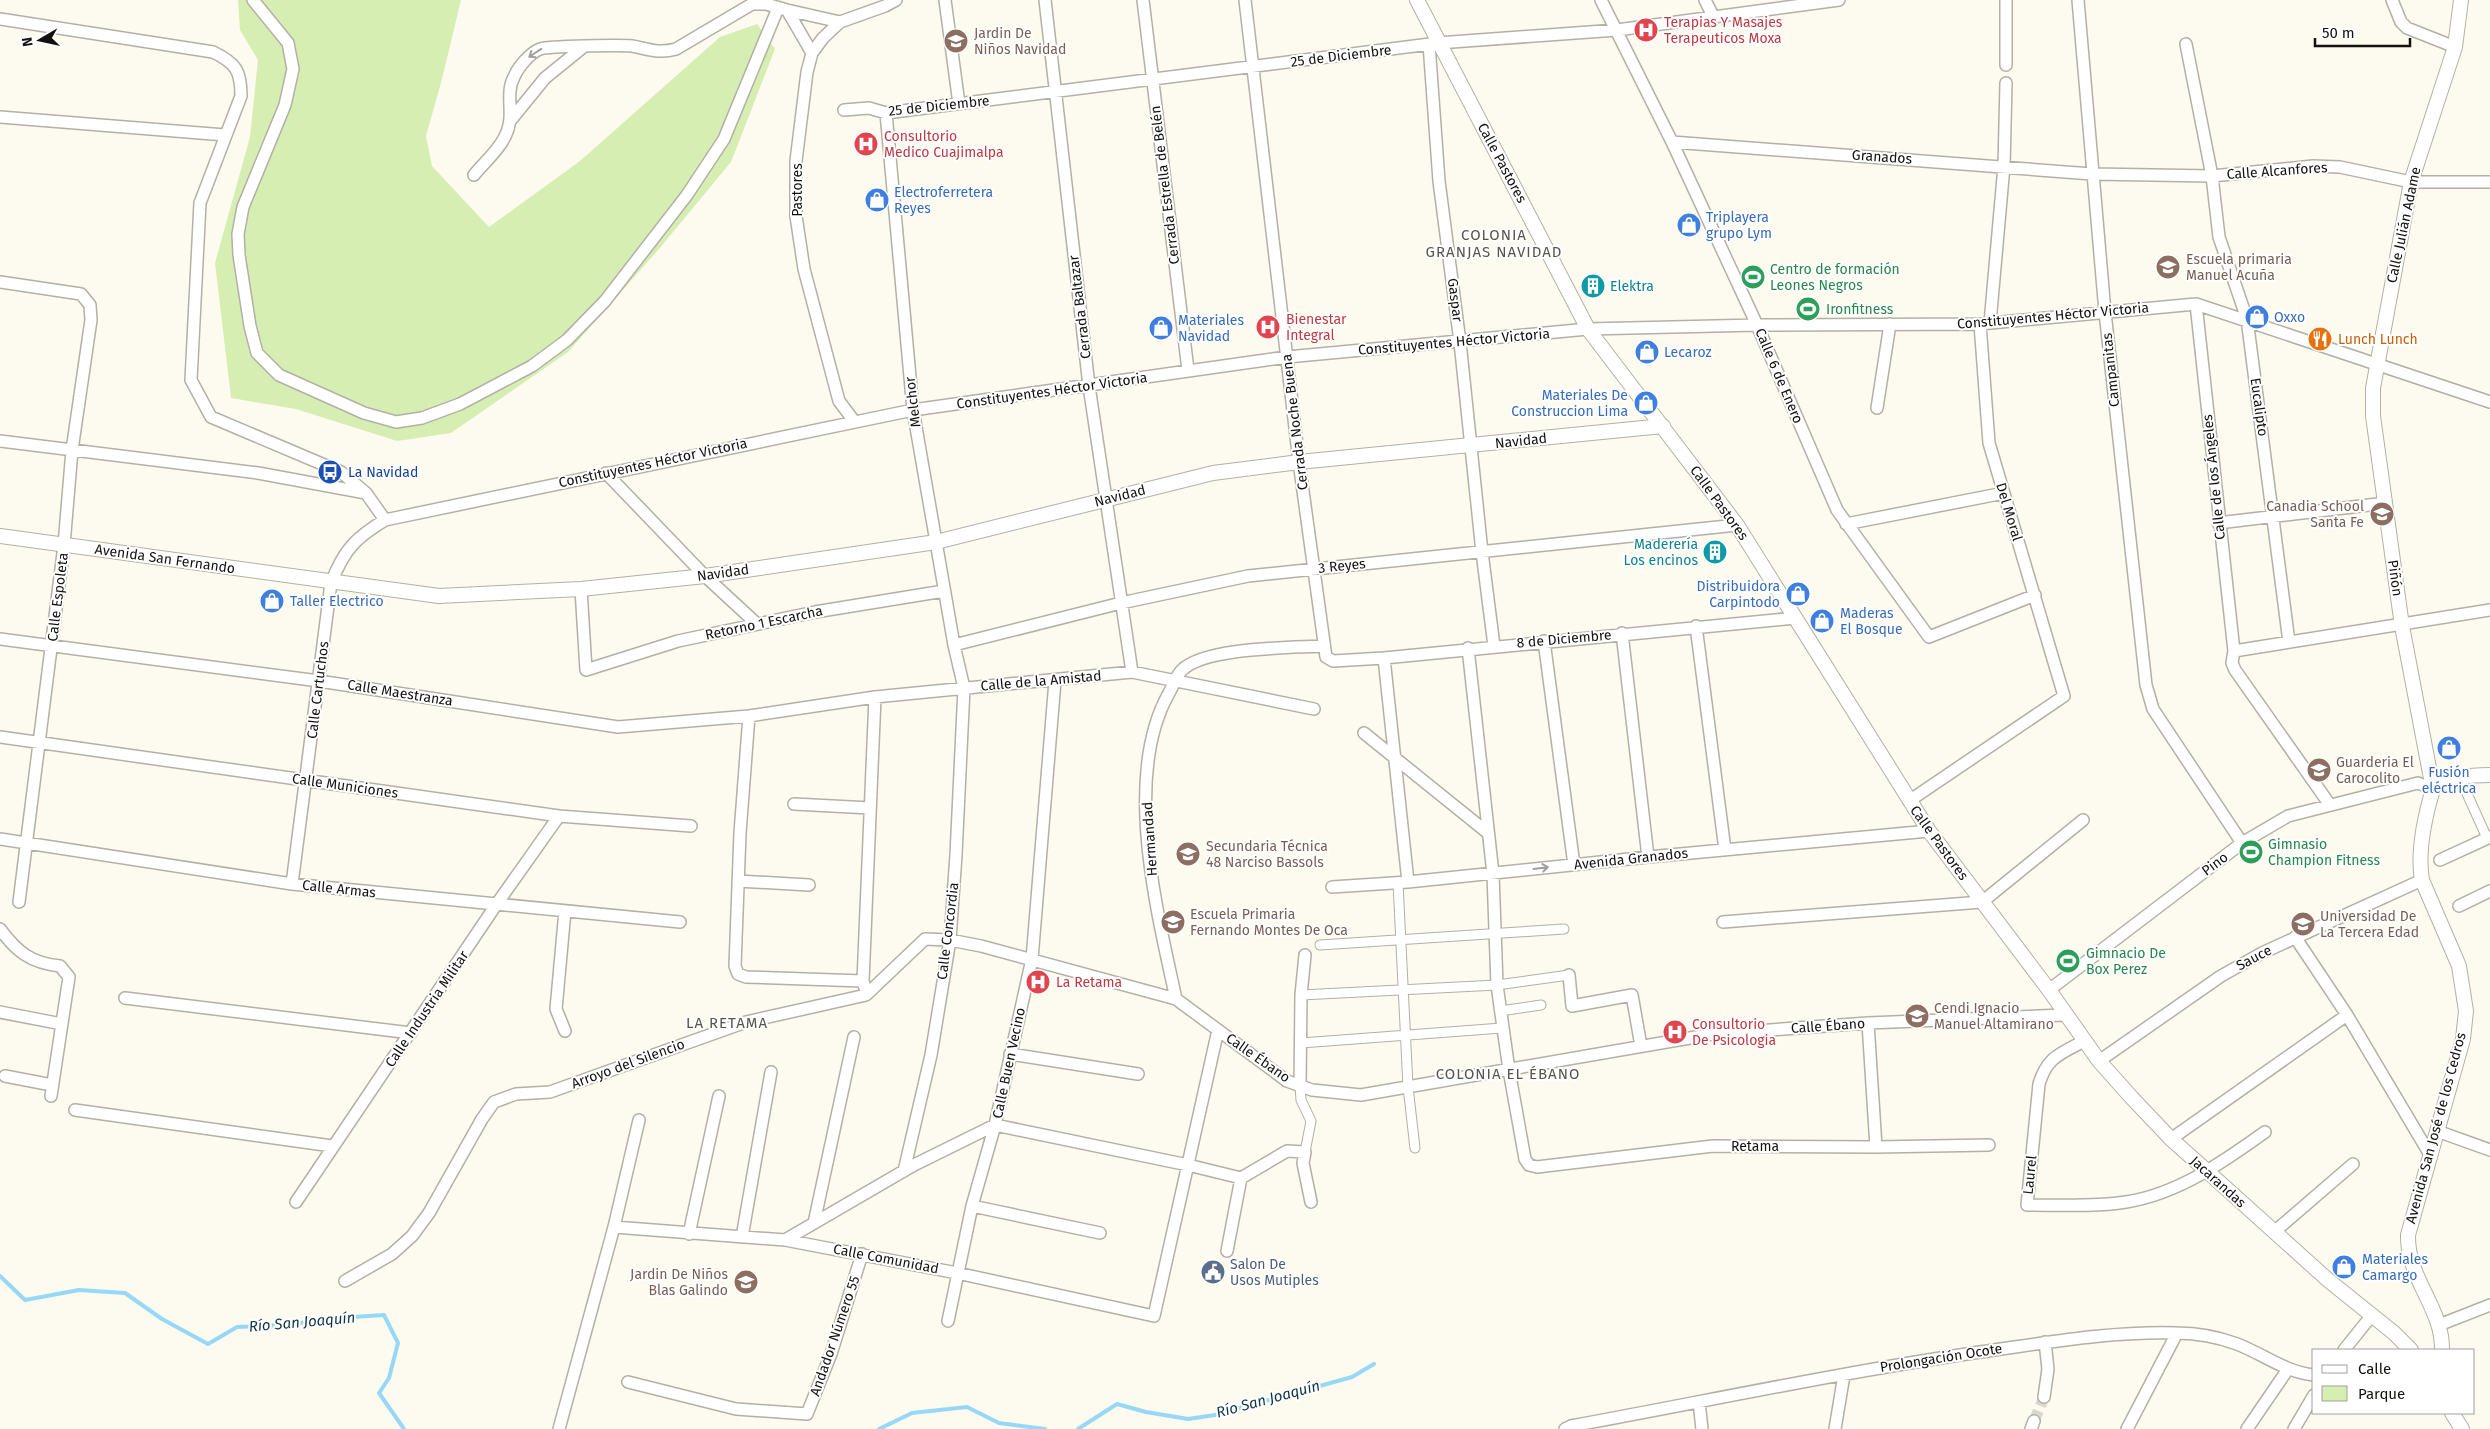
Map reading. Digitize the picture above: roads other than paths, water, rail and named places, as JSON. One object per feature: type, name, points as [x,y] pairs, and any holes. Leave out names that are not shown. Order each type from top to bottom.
[{"type":"street","points":[[253,0],[288,43],[293,69],[285,105],[243,207],[238,234],[243,282],[257,354],[279,375],[364,413],[396,422],[422,418],[460,404],[532,366],[567,340],[605,301],[687,195],[724,139],[783,9]]},
{"type":"street","name":"Pastores","points":[[854,421],[839,401],[804,269],[796,216],[796,161],[807,72],[812,53],[823,38],[840,22],[885,6],[896,0]]},
{"type":"street","points":[[945,0],[959,104]]},
{"type":"street","name":"Cerrada Baltazar","points":[[1045,0],[1089,386],[1132,672]]},
{"type":"street","name":"Cerrada Estrella de Belén","points":[[1143,0],[1188,370]]},
{"type":"street","name":"Cerrada Noche Buena","points":[[1245,0],[1299,462],[1323,646],[1326,656],[1333,662]]},
{"type":"street","name":"Calle Pastores","points":[[1417,0],[1434,43],[1588,329],[1737,526],[1929,831],[2049,990]]},
{"type":"street","name":"Calle 6 de Enero","points":[[1602,0],[1672,142],[1757,325],[1828,492],[1846,524],[1929,637],[2035,596]]},
{"type":"street","points":[[1705,0],[1714,16]]},
{"type":"street","name":"25 de Diciembre","points":[[844,110],[869,108],[886,114],[1434,43],[1617,30],[1839,0]]},
{"type":"street","points":[[2006,0],[2006,65]]},
{"type":"street","name":"Campanitas","points":[[2078,0],[2104,312],[2146,685],[2152,709],[2242,843]]},
{"type":"street","points":[[2392,0],[2401,22],[2407,28],[2455,47]]},
{"type":"street","name":"Calle Julián Adame","points":[[2376,365],[2411,182],[2455,47],[2462,0]]},
{"type":"street","points":[[474,175],[503,142],[510,120],[510,94],[514,77],[527,59],[540,49],[630,46],[664,52],[676,49],[752,4],[766,4],[840,22]]},
{"type":"street","points":[[783,9],[812,53]]},
{"type":"street","points":[[0,19],[213,52],[229,59],[238,70],[241,96],[200,203],[191,380],[211,417],[341,472],[366,493],[385,520]]},
{"type":"street","name":"Gaspar","points":[[1434,43],[1439,181],[1460,342],[1494,646]]},
{"type":"street","name":"Eucalipto","points":[[2186,44],[2212,176],[2219,237],[2247,319],[2274,515],[2289,642]]},
{"type":"street","points":[[510,120],[545,78],[582,48]]},
{"type":"street","name":"Del Moral","points":[[1909,801],[2064,696],[1990,443],[1985,324],[2004,166],[2006,83]]},
{"type":"street","name":"Melchor","points":[[886,114],[913,410],[944,591],[964,688]]},
{"type":"street","points":[[0,117],[225,135]]},
{"type":"street","name":"Granados","points":[[1672,142],[2092,174]]},
{"type":"street","name":"Calle Alcanfores","points":[[2092,174],[2212,176],[2313,166],[2340,167],[2411,182],[2490,182]]},
{"type":"street","name":"Calle Espoleta","points":[[0,282],[81,294],[90,305],[91,320],[72,450],[64,545],[25,842],[19,902]]},
{"type":"street","name":"Constituyentes Héctor Victoria","points":[[385,520],[913,410],[1089,386],[1188,370],[1287,358],[1588,329],[1757,325],[1985,324],[2196,304],[2247,319],[2376,365],[2490,402]]},
{"type":"street","name":"Calle de los Ángeles","points":[[2196,304],[2218,523],[2234,651],[2232,663],[2235,670],[2330,805]]},
{"type":"street","points":[[1877,408],[1890,324]]},
{"type":"street","name":"Piñón","points":[[2376,365],[2373,388],[2373,416],[2402,626],[2433,789]]},
{"type":"street","name":"Navidad","points":[[581,589],[705,576],[936,542],[1213,473],[1299,462],[1663,426]]},
{"type":"street","points":[[0,441],[258,473],[366,493]]},
{"type":"street","points":[[606,473],[705,576],[757,624]]},
{"type":"street","points":[[1846,524],[2004,493]]},
{"type":"street","points":[[2218,523],[2386,503]]},
{"type":"street","name":"Calle Cartuchos","points":[[292,884],[307,780],[331,583],[340,560],[349,547],[360,535],[385,520]]},
{"type":"street","name":"3 Reyes","points":[[954,645],[1121,603],[1248,576],[1737,526]]},
{"type":"street","name":"Avenida San Fernando","points":[[0,536],[331,583],[439,596],[581,589]]},
{"type":"street","name":"Retorno 1 Escarcha","points":[[581,589],[586,670],[678,641],[815,612],[944,591]]},
{"type":"street","points":[[2234,651],[2402,626],[2490,610]]},
{"type":"street","name":"8 de Diciembre","points":[[1333,662],[1794,618]]},
{"type":"street","points":[[1696,626],[1725,850]]},
{"type":"street","points":[[1622,634],[1648,857]]},
{"type":"street","name":"Calle Maestranza","points":[[0,639],[319,681],[618,726],[749,716]]},
{"type":"street","points":[[1544,641],[1574,864]]},
{"type":"street","points":[[1175,682],[1182,670],[1204,658],[1248,650],[1323,646]]},
{"type":"street","points":[[1468,648],[1492,874],[1497,985],[1509,1070]]},
{"type":"street","points":[[1384,658],[1395,759],[1403,883],[1401,939],[1403,989],[1408,1087],[1415,1148]]},
{"type":"street","name":"Calle de la Amistad","points":[[749,716],[875,697],[1055,681],[1132,672],[1314,709]]},
{"type":"street","name":"Calle Buen Vecino","points":[[948,1321],[972,1206],[995,1125],[1032,959],[1055,681]]},
{"type":"street","name":"Hermandad","points":[[1175,682],[1152,732],[1146,800],[1148,852],[1156,905],[1176,999]]},
{"type":"street","name":"Calle Concordia","points":[[904,1171],[931,1055],[950,940],[964,688]]},
{"type":"street","points":[[866,995],[863,981],[875,697]]},
{"type":"street","points":[[749,716],[734,966],[738,974],[746,977],[863,981]]},
{"type":"street","points":[[1364,733],[1488,833]]},
{"type":"street","name":"Calle Municiones","points":[[0,737],[559,816],[691,826]]},
{"type":"street","points":[[2433,789],[2447,780],[2459,776],[2490,775]]},
{"type":"street","points":[[2440,860],[2489,840],[2459,776]]},
{"type":"street","name":"Pino","points":[[2049,990],[2242,843],[2288,816],[2418,783],[2433,789]]},
{"type":"street","name":"Avenida San José de los Cedros","points":[[2433,789],[2426,820],[2421,869],[2422,880],[2459,966],[2466,1010],[2462,1040],[2437,1131],[2429,1153],[2408,1235],[2408,1249],[2410,1262],[2439,1325],[2442,1349]]},
{"type":"street","points":[[794,804],[870,808]]},
{"type":"street","name":"Calle Industria Militar","points":[[296,1202],[496,905],[559,816]]},
{"type":"street","points":[[1723,922],[1982,902],[2083,820]]},
{"type":"street","name":"Avenida Granados","points":[[1332,887],[1403,883],[1574,864],[1929,831]]},
{"type":"street","name":"Calle Armas","points":[[0,839],[292,884],[680,922]]},
{"type":"street","points":[[738,880],[809,885]]},
{"type":"street","name":"Sauce","points":[[2099,1060],[2221,976],[2295,937],[2422,880]]},
{"type":"street","points":[[2459,906],[2490,891]]},
{"type":"street","points":[[565,911],[556,1009],[565,1031]]},
{"type":"street","points":[[1320,945],[1564,928]]},
{"type":"street","points":[[0,929],[13,947],[40,964],[60,966],[69,977],[51,1091],[5,1076]]},
{"type":"street","points":[[2295,937],[2347,1016],[2429,1153]]},
{"type":"street","points":[[866,995],[925,938],[950,940],[1032,959],[1176,999]]},
{"type":"street","points":[[1305,955],[1301,995],[1300,1086],[1301,1100],[1311,1122],[1303,1162],[1311,1202]]},
{"type":"street","points":[[1301,995],[1497,985],[1569,975],[1572,1006],[1632,995],[1641,1046]]},
{"type":"street","name":"Jacarandas","points":[[2049,990],[2065,1015],[2099,1060],[2171,1139],[2328,1280],[2372,1315],[2410,1349]]},
{"type":"street","name":"Arroyo del Silencio","points":[[345,1281],[392,1254],[412,1236],[429,1213],[482,1119],[494,1102],[516,1094],[550,1092],[746,1022],[866,995]]},
{"type":"street","points":[[125,998],[411,1033]]},
{"type":"street","name":"Calle Ébano","points":[[1176,999],[1287,1081],[1312,1090],[1360,1095],[1713,1034],[1868,1024],[2065,1015]]},
{"type":"street","points":[[1500,1011],[1541,1005]]},
{"type":"street","points":[[0,1012],[62,1024]]},
{"type":"street","points":[[2171,1139],[2347,1016]]},
{"type":"street","points":[[1868,1024],[1876,1147]]},
{"type":"street","points":[[1301,1043],[1502,1028]]},
{"type":"street","points":[[1188,1165],[1218,1030]]},
{"type":"street","points":[[814,1223],[854,1037]]},
{"type":"street","name":"Laurel","points":[[2084,1040],[2053,1058],[2043,1072],[2039,1084],[2027,1205],[2126,1202],[2155,1195],[2208,1172]]},
{"type":"street","points":[[1010,1054],[1138,1074]]},
{"type":"street","name":"Retama","points":[[1509,1070],[1525,1159],[1529,1165],[1537,1167],[1713,1146],[1876,1147],[1989,1145]]},
{"type":"street","points":[[742,1237],[771,1072]]},
{"type":"street","points":[[689,1234],[719,1096]]},
{"type":"street","points":[[75,1110],[332,1146]]},
{"type":"street","points":[[559,1429],[614,1227],[639,1120]]},
{"type":"street","points":[[785,1240],[904,1171],[995,1125],[1188,1165],[1241,1178],[1287,1151],[1305,1152]]},
{"type":"street","points":[[2437,1131],[2490,1150]]},
{"type":"street","points":[[2208,1172],[2265,1132]]},
{"type":"street","points":[[2274,1232],[2352,1164]]},
{"type":"street","name":"Calle Comunidad","points":[[614,1227],[785,1240],[957,1273],[1154,1316],[1188,1165]]},
{"type":"street","points":[[1227,1252],[1241,1178]]},
{"type":"street","points":[[972,1206],[1100,1233]]},
{"type":"street","name":"Andador Número 55","points":[[628,1382],[736,1409],[807,1414],[831,1354],[862,1254]]},
{"type":"street","points":[[2439,1325],[2490,1305]]},
{"type":"street","points":[[2345,1349],[2372,1315]]},
{"type":"street","name":"Prolongación Ocote","points":[[1565,1429],[1890,1365],[2045,1342],[2135,1333],[2177,1333],[2215,1337],[2237,1344],[2288,1369],[2312,1375]]},
{"type":"street","points":[[2127,1429],[2177,1333]]},
{"type":"street","points":[[2044,1397],[2048,1369],[2045,1342]]},
{"type":"street","points":[[2247,1429],[2288,1369]]},
{"type":"street","points":[[1835,1429],[1844,1375]]},
{"type":"street","points":[[2294,1429],[2312,1399]]},
{"type":"street","points":[[1699,1402],[1702,1429]]},
{"type":"street","points":[[2453,1414],[2462,1429]]},
{"type":"waterway","name":"Río San Joaquín","points":[[0,1276],[25,1300],[79,1290],[125,1293],[162,1319],[208,1344],[237,1327],[286,1325],[337,1318],[384,1315],[398,1343],[389,1378],[379,1393],[404,1429]]},
{"type":"waterway","name":"Río San Joaquín","points":[[1078,1429],[1117,1404],[1146,1412],[1188,1419],[1215,1415],[1352,1377],[1374,1364]]},
{"type":"waterway","name":"Río San Joaquín","points":[[879,1429],[912,1413],[967,1407],[999,1423],[1045,1429]]},
{"type":"tunnel","points":[[2034,1421],[2044,1397]]},
{"type":"place","name":"Terapias Y Masajes Terapeuticos Moxa","points":[[1646,30]]},
{"type":"place","name":"Jardin De Niños Navidad","points":[[956,41]]},
{"type":"place","name":"Consultorio Medico Cuajimalpa","points":[[866,144]]},
{"type":"place","name":"Electroferretera Reyes","points":[[877,200]]},
{"type":"place","name":"Triplayera grupo Lym","points":[[1689,225]]},
{"type":"place","name":"Escuela primaria Manuel Acuña","points":[[2168,267]]},
{"type":"place","name":"Centro de formación Leones Negros","points":[[1753,277]]},
{"type":"place","name":"Elektra","points":[[1593,286]]},
{"type":"place","name":"Ironfitness","points":[[1808,309]]},
{"type":"place","name":"Oxxo","points":[[2257,317]]},
{"type":"place","name":"Bienestar Integral","points":[[1268,327]]},
{"type":"place","name":"Materiales Navidad","points":[[1161,328]]},
{"type":"place","name":"Lunch Lunch","points":[[2320,339]]},
{"type":"place","name":"Lecaroz","points":[[1647,352]]},
{"type":"place","name":"Materiales De Construccion Lima","points":[[1646,403]]},
{"type":"place","name":"La Navidad","points":[[330,472]]},
{"type":"place","name":"Canadia School Santa Fe","points":[[2382,514]]},
{"type":"place","name":"Maderería Los encinos","points":[[1715,552]]},
{"type":"place","name":"Distribuidora Carpintodo","points":[[1798,594]]},
{"type":"place","name":"Taller Electrico","points":[[272,601]]},
{"type":"place","name":"Maderas El Bosque","points":[[1822,621]]},
{"type":"place","name":"Fusión eléctrica","points":[[2449,748]]},
{"type":"place","name":"Guarderia El Carocolito","points":[[2319,770]]},
{"type":"place","name":"Gimnasio Champion Fitness","points":[[2251,852]]},
{"type":"place","name":"Secundaria Técnica 48 Narciso Bassols","points":[[1188,854]]},
{"type":"place","name":"Escuela Primaria Fernando Montes De Oca","points":[[1173,922]]},
{"type":"place","name":"Universidad De La Tercera Edad","points":[[2303,924]]},
{"type":"place","name":"Gimnacio De Box Perez","points":[[2068,961]]},
{"type":"place","name":"La Retama","points":[[1038,982]]},
{"type":"place","name":"Cendi Ignacio Manuel Altamirano","points":[[1917,1016]]},
{"type":"place","name":"Consultorio De Psicologia","points":[[1675,1032]]},
{"type":"place","name":"Materiales Camargo","points":[[2344,1267]]},
{"type":"place","name":"Salon De Usos Mutiples","points":[[1213,1272]]},
{"type":"place","name":"Jardin De Niños Blas Galindo","points":[[746,1282]]},
{"type":"district","name":"COLONIA GRANJAS NAVIDAD","points":[[1494,244]]},
{"type":"district","name":"LA RETAMA","points":[[727,1023]]},
{"type":"district","name":"COLONIA EL ÉBANO","points":[[1508,1074]]}]
